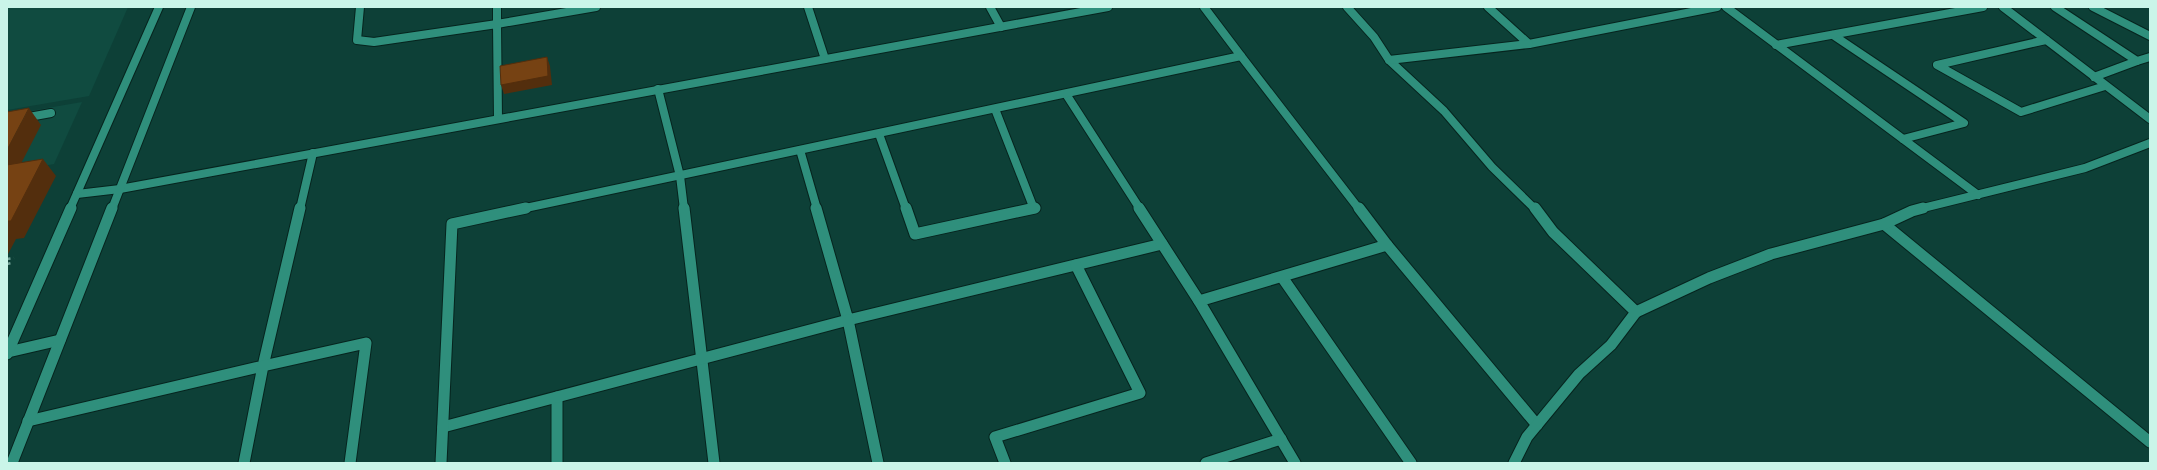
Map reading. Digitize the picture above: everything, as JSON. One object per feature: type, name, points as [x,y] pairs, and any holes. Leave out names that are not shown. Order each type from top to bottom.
[{"type":"street","points":[[8,353],[159,7]]},
{"type":"street","points":[[12,463],[191,7]]},
{"type":"street","points":[[360,7],[357,40],[374,42],[497,24],[596,7]]},
{"type":"street","points":[[497,7],[498,119]]},
{"type":"street","points":[[808,7],[825,59]]},
{"type":"street","points":[[990,7],[1001,27]]},
{"type":"street","points":[[77,194],[120,189],[1108,7]]},
{"type":"street","points":[[1204,7],[1387,245],[1537,425]]},
{"type":"street","points":[[1347,7],[1374,37],[1389,60],[1444,111],[1469,138],[1492,167],[1533,206],[1553,232],[1636,312]]},
{"type":"street","points":[[1488,7],[1529,44]]},
{"type":"street","points":[[1389,60],[1529,44],[1717,7]]},
{"type":"street","points":[[1726,7],[1978,195]]},
{"type":"street","points":[[1776,45],[1983,7]]},
{"type":"street","points":[[2003,7],[2150,119]]},
{"type":"street","points":[[2055,7],[2137,61]]},
{"type":"street","points":[[2093,7],[2150,36]]},
{"type":"street","points":[[1833,35],[1964,123],[1903,139]]},
{"type":"street","points":[[2046,40],[1937,65],[2021,112],[2105,86]]},
{"type":"street","points":[[441,463],[452,224],[1241,56]]},
{"type":"street","points":[[2094,77],[2150,57]]},
{"type":"street","points":[[658,90],[680,176],[714,463]]},
{"type":"street","points":[[1066,94],[1200,301],[1295,463]]},
{"type":"street","points":[[879,134],[916,234],[1035,209],[995,109]]},
{"type":"street","points":[[7,121],[51,113]]},
{"type":"street","points":[[1514,463],[1527,436],[1579,374],[1611,345],[1636,312],[1709,278],[1771,254],[1884,224],[1912,211],[2085,168],[2150,143]]},
{"type":"street","points":[[800,150],[848,320],[878,463]]},
{"type":"street","points":[[244,463],[263,366],[313,153]]},
{"type":"street","points":[[1884,224],[2150,442]]},
{"type":"street","points":[[443,427],[848,320],[1162,244]]},
{"type":"street","points":[[1200,301],[1387,245]]},
{"type":"street","points":[[1005,463],[996,438],[1140,393],[1076,265]]},
{"type":"street","points":[[1282,277],[1412,463]]},
{"type":"street","points":[[8,353],[60,340]]},
{"type":"street","points":[[28,421],[366,343],[350,463]]},
{"type":"street","points":[[557,397],[557,463]]},
{"type":"street","points":[[1206,463],[1281,440]]},
{"type":"path","points":[[7,259],[14,258]]},
{"type":"path","points":[[7,264],[12,263]]},
{"type":"shaded area","points":[[7,7],[128,7],[89,96],[7,110]]},
{"type":"shaded area","points":[[82,102],[54,164],[7,173],[7,115]]},
{"type":"building","points":[[547,57],[548,76],[501,85],[500,66]]},
{"type":"building","points":[[29,108],[7,150],[7,112]]},
{"type":"building","points":[[43,159],[11,221],[7,221],[7,165]]}]
